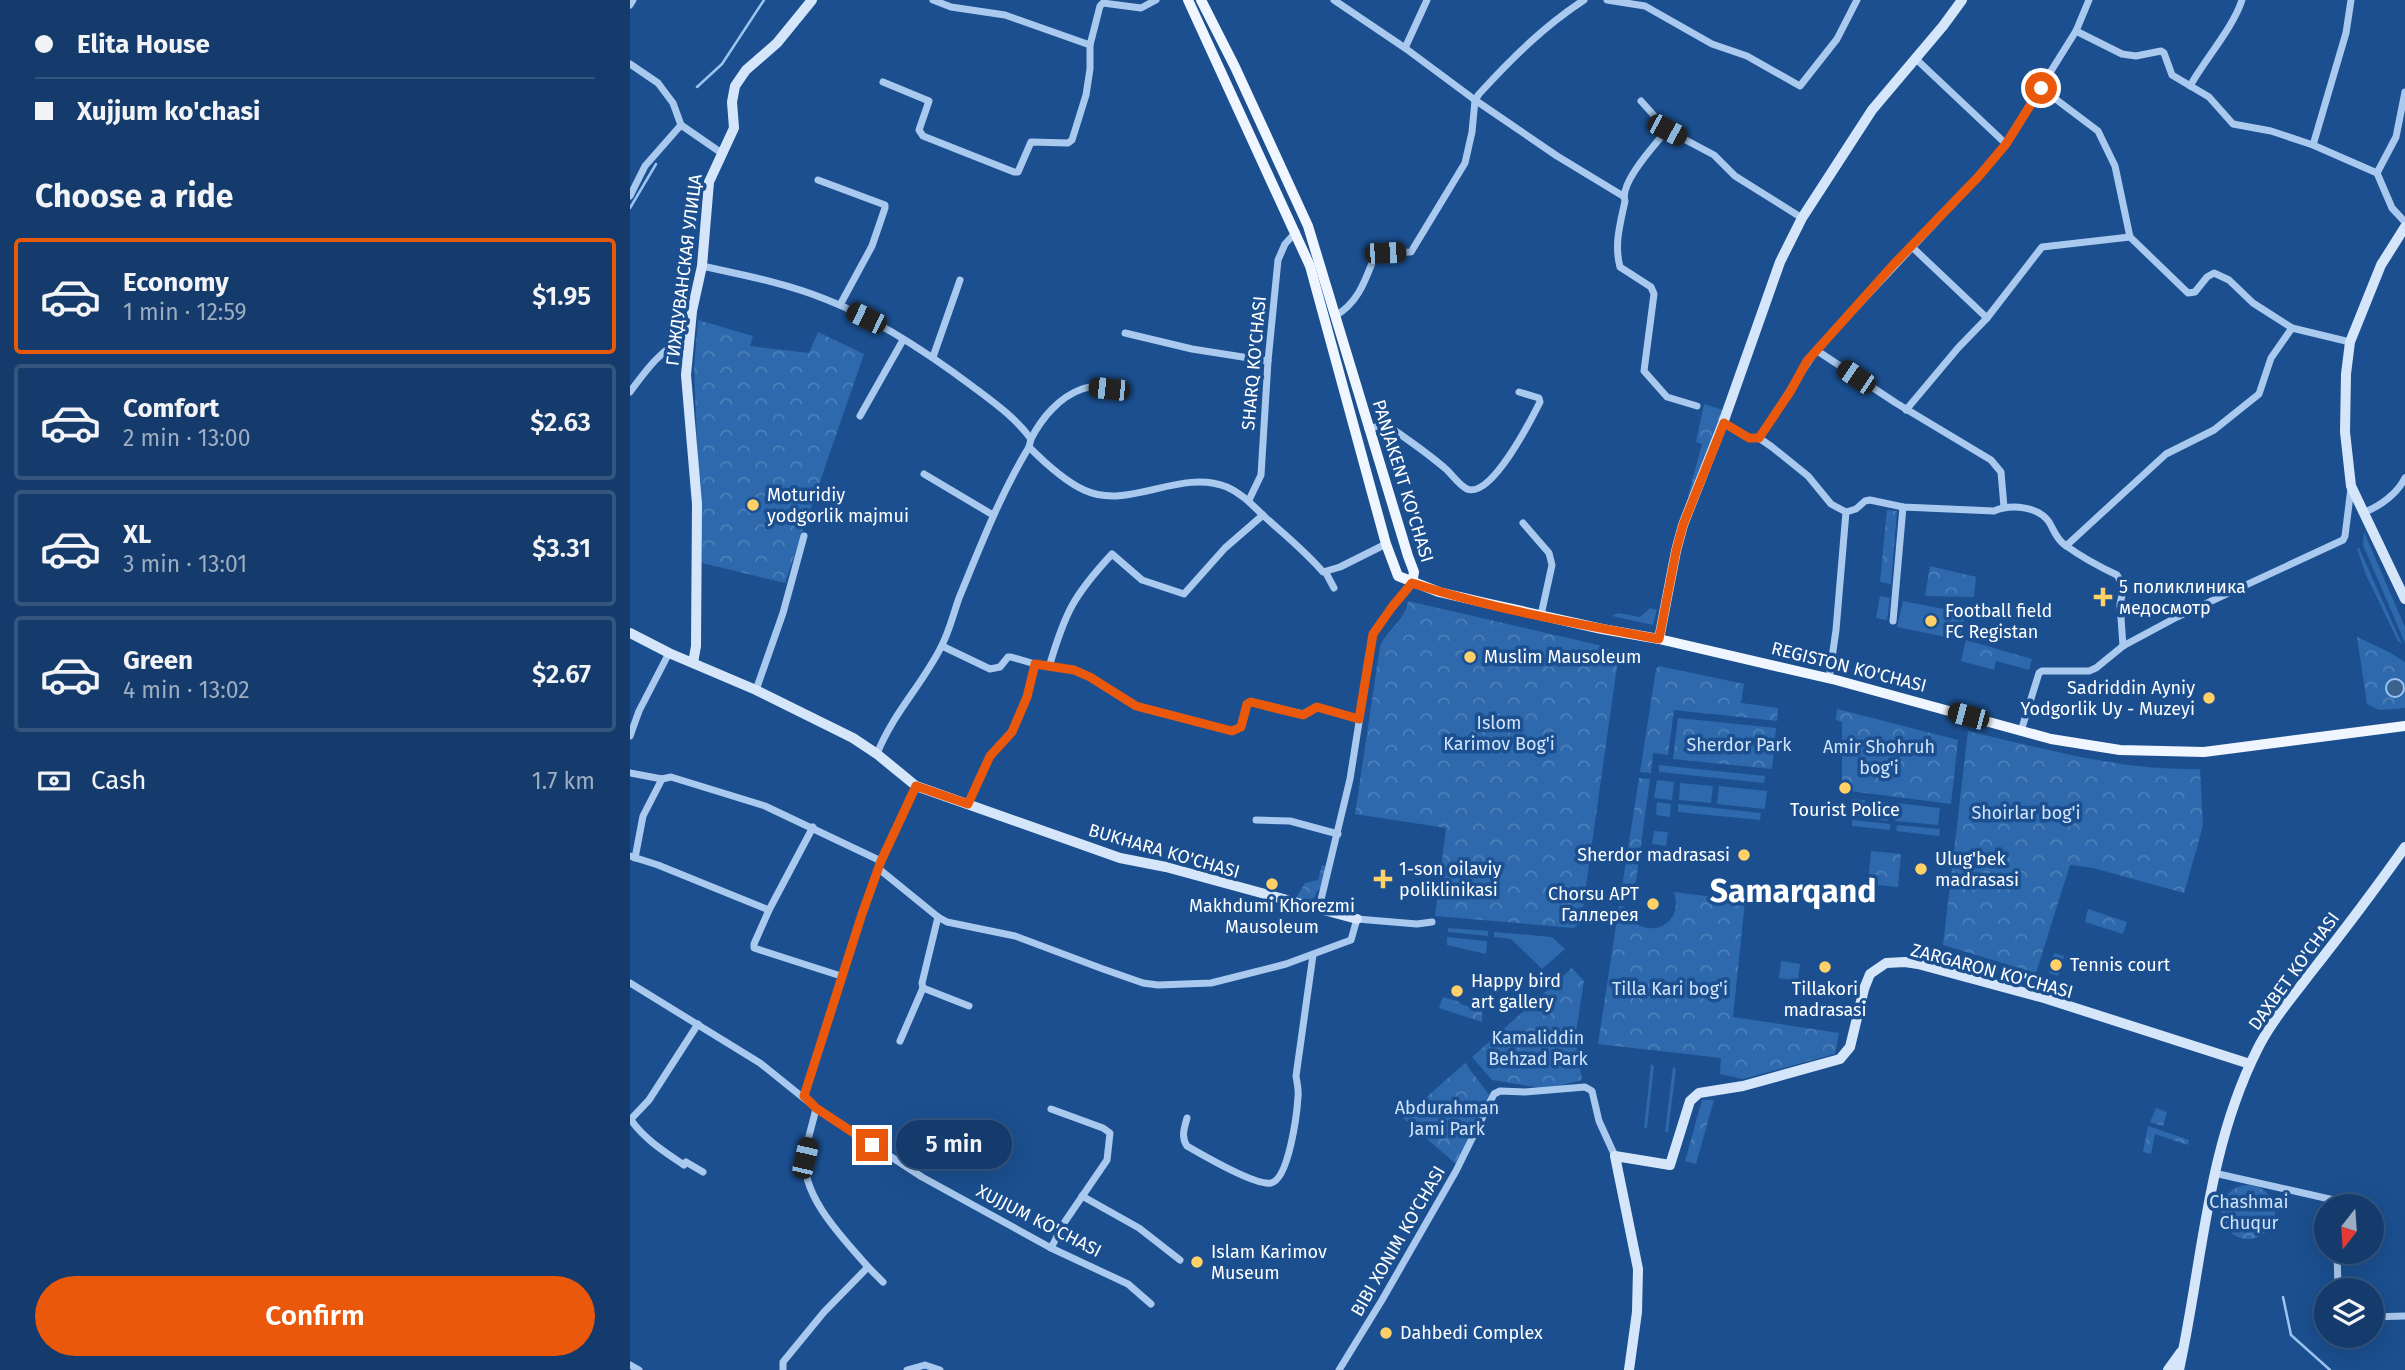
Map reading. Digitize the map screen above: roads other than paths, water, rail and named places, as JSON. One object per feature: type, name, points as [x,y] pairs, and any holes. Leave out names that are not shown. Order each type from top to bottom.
[{"type":"main road","name":"PANJAKENT KO'CHASI","points":[[1188,0],[1310,266],[1386,544],[1398,576],[1412,583],[1413,566],[1368,429],[1308,226],[1236,67],[1202,0]]},
{"type":"main road","name":"REGISTON KO'CHASI","points":[[1412,583],[1439,592],[1829,678],[2051,739],[2120,750],[2204,752],[2405,726]]},
{"type":"street","points":[[630,5],[633,0]]},
{"type":"street","name":"ГИЖДУВАНСКАЯ УЛИЦА","points":[[693,663],[697,504],[686,375],[688,337],[702,266],[709,182],[734,128],[732,102],[735,86],[746,70],[777,43],[811,0]]},
{"type":"street","points":[[933,0],[951,7],[1005,15],[1090,45]]},
{"type":"street","points":[[883,82],[929,101],[920,134],[1018,172],[1031,142],[1072,141],[1086,95],[1090,45],[1100,6],[1103,3],[1141,8],[1156,0]]},
{"type":"street","points":[[1334,0],[1557,156],[1623,196]]},
{"type":"street","points":[[1405,48],[1427,0]]},
{"type":"street","points":[[1335,316],[1345,310],[1359,294],[1374,258],[1385,253],[1411,252],[1465,163],[1475,100],[1479,94],[1516,54],[1561,15],[1584,0]]},
{"type":"street","points":[[1607,0],[1644,3],[1712,44],[1746,56],[1800,86],[1837,39],[1857,0]]},
{"type":"street","points":[[1659,639],[1679,538],[1724,423],[1780,262],[1802,218],[1872,110],[1962,0]]},
{"type":"street","points":[[1759,438],[1816,350],[1979,176],[2005,143],[2076,31],[2089,0]]},
{"type":"street","points":[[2190,86],[2235,17],[2242,0]]},
{"type":"street","points":[[2314,145],[2346,33],[2351,0]]},
{"type":"street","points":[[2021,731],[2039,673],[2042,671],[2089,671],[2123,646],[2176,617],[2343,540],[2351,486],[2345,432],[2346,374],[2350,342],[2381,265],[2405,225],[2392,208],[2377,173],[2314,145],[2271,131],[2233,124],[2208,97],[2172,75],[2161,51],[2136,56],[2122,54],[2076,31]]},
{"type":"street","points":[[1916,59],[2005,143]]},
{"type":"street","points":[[630,64],[658,83],[673,103],[681,125],[723,154]]},
{"type":"street","points":[[2041,88],[2098,131],[2115,166],[2130,237],[2188,293],[2195,292],[2207,277],[2214,273],[2229,280],[2253,303],[2292,328],[2350,342]]},
{"type":"street","points":[[2377,173],[2396,136],[2405,92]]},
{"type":"street","points":[[1642,101],[1667,130],[1714,155],[1735,176],[1802,218]]},
{"type":"street","points":[[630,196],[645,166],[681,125]]},
{"type":"street","points":[[1667,130],[1644,158],[1627,185],[1616,245],[1620,267],[1651,287],[1654,294],[1644,371],[1667,397],[1697,406]]},
{"type":"street","points":[[818,180],[885,205],[872,246],[841,305]]},
{"type":"street","name":"SHARQ KO'CHASI","points":[[1249,500],[1261,475],[1278,260],[1284,244],[1296,232]]},
{"type":"street","points":[[1906,410],[1987,318],[2042,247],[2130,237]]},
{"type":"street","points":[[1911,246],[1987,318]]},
{"type":"street","points":[[702,266],[763,280],[841,305],[933,357],[1021,426],[1030,443],[1073,485],[1086,492],[1112,496],[1195,482],[1227,487],[1249,500],[1305,550],[1326,573],[1334,588]]},
{"type":"street","points":[[933,357],[960,280]]},
{"type":"street","points":[[2066,546],[2165,454],[2214,430],[2259,394],[2271,358],[2292,328]]},
{"type":"street","points":[[1125,333],[1192,349],[1268,361]]},
{"type":"street","points":[[630,392],[660,354],[688,337]]},
{"type":"street","points":[[860,416],[903,340]]},
{"type":"street","points":[[1816,350],[1906,410],[1991,460],[2001,472],[2004,507]]},
{"type":"street","points":[[877,754],[886,733],[925,677],[942,646],[993,515],[1044,417],[1083,388],[1126,393]]},
{"type":"street","points":[[1368,429],[1382,425],[1391,428],[1447,470],[1461,485],[1475,490],[1493,477],[1529,426],[1540,402],[1539,398],[1519,393]]},
{"type":"street","points":[[1724,423],[1749,438],[1759,438],[1808,476],[1831,504],[1846,512],[1870,500],[1903,507],[1994,511],[2004,507],[2041,513],[2058,539],[2066,546],[2118,575],[2123,581],[2120,604],[2123,646]]},
{"type":"street","points":[[924,474],[993,515]]},
{"type":"street","points":[[2365,512],[2379,507],[2404,482]]},
{"type":"street","points":[[2351,486],[2405,599]]},
{"type":"street","points":[[1893,621],[1903,507]]},
{"type":"street","points":[[1829,678],[1846,512]]},
{"type":"street","points":[[1049,667],[1071,603],[1086,581],[1112,554],[1142,580],[1184,594],[1225,548],[1263,515]]},
{"type":"street","points":[[1523,523],[1549,553],[1552,565],[1541,615]]},
{"type":"street","points":[[756,690],[783,613],[804,536]]},
{"type":"street","points":[[1326,573],[1386,544]]},
{"type":"street","points":[[1319,908],[1350,779],[1373,634],[1412,583]]},
{"type":"street","name":"BUKHARA KO'CHASI","points":[[630,633],[669,653],[756,690],[853,738],[916,786],[1120,858],[1166,867],[1357,919]]},
{"type":"street","points":[[942,646],[990,669],[1000,667],[1011,657],[1049,667],[1074,670],[1136,706],[1232,731],[1241,727],[1247,704],[1251,702],[1303,715],[1317,707],[1359,719]]},
{"type":"street","points":[[630,736],[639,711],[669,653]]},
{"type":"street","points":[[968,804],[990,756],[1012,732],[1027,697],[1035,664]]},
{"type":"street","points":[[630,706],[639,711]]},
{"type":"street","points":[[630,773],[662,779],[671,776],[733,794],[813,827],[881,861]]},
{"type":"street","points":[[662,779],[643,816],[632,857],[683,874],[769,910]]},
{"type":"street","points":[[804,1096],[841,976],[881,861],[916,786]]},
{"type":"street","points":[[1255,820],[1290,821],[1338,834]]},
{"type":"street","points":[[813,827],[769,910],[754,948],[841,976]]},
{"type":"street","name":"DAXBET KO'CHASI","points":[[2179,1370],[2202,1227],[2214,1173],[2230,1117],[2250,1064],[2274,1021],[2405,847]]},
{"type":"street","points":[[879,869],[947,922],[1015,936],[1143,983],[1158,985],[1211,983],[1286,964],[1351,940],[1357,919],[1417,924],[1432,922]]},
{"type":"street","points":[[900,1041],[923,988],[938,917]]},
{"type":"street","points":[[1187,1118],[1183,1140],[1187,1146],[1241,1175],[1268,1183],[1279,1177],[1288,1158],[1295,1116],[1298,1095],[1296,1076],[1313,955]]},
{"type":"street","name":"ZARGARON KO'CHASI","points":[[1615,1156],[1670,1166],[1690,1101],[1699,1093],[1743,1086],[1838,1061],[1850,1047],[1870,974],[1886,963],[1918,964],[2006,988],[2250,1064]]},
{"type":"street","name":"XUJJUM KO'CHASI","points":[[630,983],[760,1063],[816,1108],[922,1177],[1051,1248],[1128,1284],[1151,1304]]},
{"type":"street","points":[[923,988],[969,1006]]},
{"type":"street","points":[[698,1024],[649,1100],[631,1120],[639,1133],[684,1165],[686,1162],[703,1172]]},
{"type":"street","name":"BIBI XONIM KO'CHASI","points":[[1339,1370],[1456,1171],[1494,1094],[1500,1091],[1525,1093],[1585,1087],[1592,1091],[1599,1121],[1615,1156]]},
{"type":"street","points":[[816,1108],[805,1158],[808,1182],[822,1210],[841,1237],[883,1282]]},
{"type":"street","points":[[1051,1109],[1104,1128],[1110,1133],[1107,1160],[1064,1223],[1051,1248]]},
{"type":"street","points":[[1615,1156],[1638,1269],[1637,1312],[1629,1370]]},
{"type":"street","points":[[2214,1173],[2314,1196]]},
{"type":"street","points":[[1082,1196],[1139,1228],[1180,1260]]},
{"type":"street","points":[[783,1370],[783,1362],[824,1312],[869,1267]]},
{"type":"street","points":[[2384,1317],[2405,1316]]},
{"type":"street","points":[[2168,1370],[2184,1349]]},
{"type":"street","points":[[630,1365],[639,1370]]},
{"type":"street","points":[[907,1370],[925,1365],[940,1370]]},
{"type":"waterway","points":[[697,87],[722,64],[764,0]]},
{"type":"waterway","points":[[630,208],[656,164]]},
{"type":"waterway","points":[[2283,1297],[2291,1335],[2330,1370]]},
{"type":"place","name":"Moturidiy yodgorlik majmui","points":[[753,505]]},
{"type":"place","name":"5 поликлиника медосмотр","points":[[2103,597]]},
{"type":"place","name":"Football field FC Registan","points":[[1931,621]]},
{"type":"place","name":"Muslim Mausoleum","points":[[1470,657]]},
{"type":"place","name":"Sadriddin Ayniy Yodgorlik Uy - Muzeyi","points":[[2209,698]]},
{"type":"place","name":"Tourist Police","points":[[1845,788]]},
{"type":"place","name":"Sherdor madrasasi","points":[[1744,855]]},
{"type":"place","name":"Ulug'bek mаdrаsasi","points":[[1921,869]]},
{"type":"place","name":"1-son oilaviy poliklinikasi","points":[[1383,879]]},
{"type":"place","name":"Makhdumi Khorezmi Mausoleum","points":[[1272,884]]},
{"type":"place","name":"Chorsu АРТ Галлерея","points":[[1653,904]]},
{"type":"place","name":"Tennis court","points":[[2056,965]]},
{"type":"place","name":"Tillаkori madrasasi","points":[[1825,967]]},
{"type":"place","name":"Happy bird art gallery","points":[[1457,991]]},
{"type":"place","name":"Islam Karimov Museum","points":[[1197,1262]]},
{"type":"place","name":"Dahbedi Complex","points":[[1386,1333]]},
{"type":"district","name":"Samarqand","points":[[1793,891]]},
{"type":"park label","name":"Islom Karimov Bog'i","points":[[1499,733]]},
{"type":"park label","name":"Sherdor Park","points":[[1739,745]]},
{"type":"park label","name":"Amir Shohruh bog'i","points":[[1879,757]]},
{"type":"park label","name":"Shoirlar bog'i","points":[[2026,813]]},
{"type":"park label","name":"Tilla Kari bog'i","points":[[1670,989]]},
{"type":"park label","name":"Kamaliddin Behzad Park","points":[[1538,1048]]},
{"type":"park label","name":"Abdurahman Jami Park","points":[[1447,1118]]},
{"type":"park label","name":"Chashmai Chuqur","points":[[2249,1212]]}]
